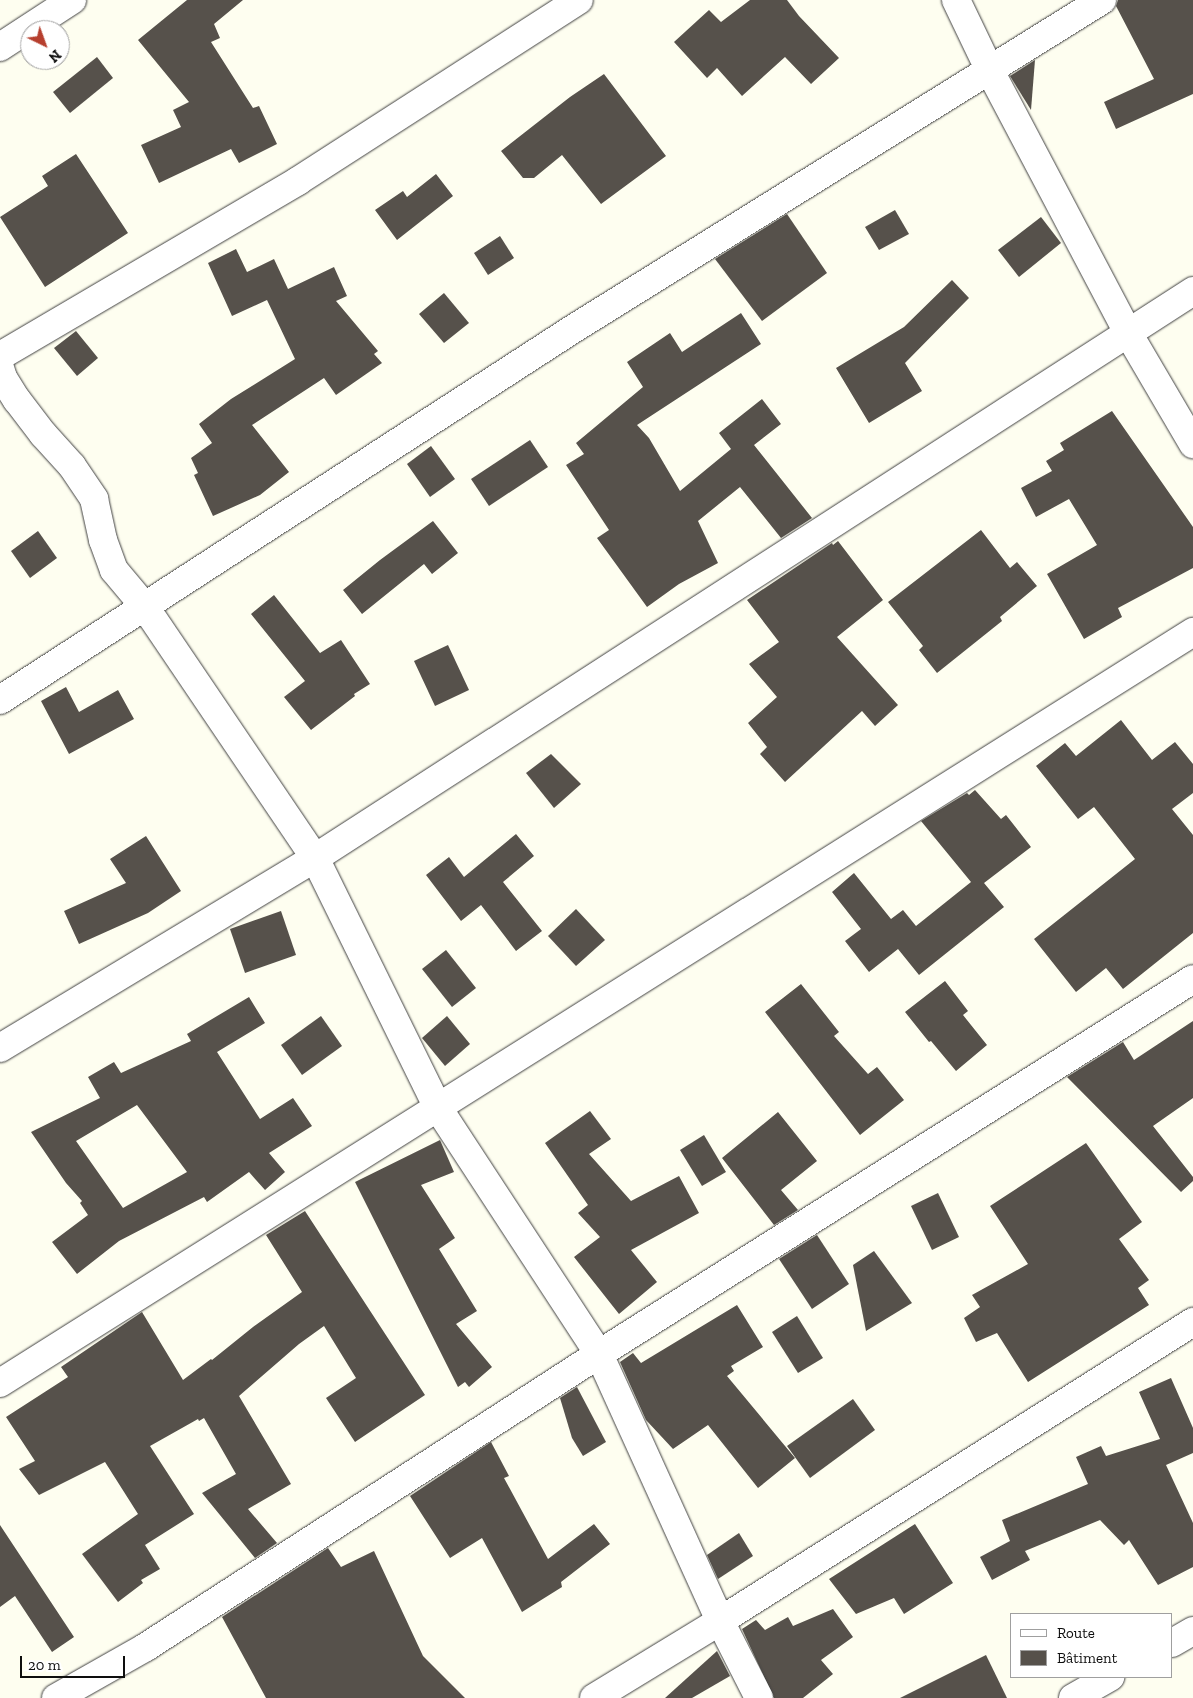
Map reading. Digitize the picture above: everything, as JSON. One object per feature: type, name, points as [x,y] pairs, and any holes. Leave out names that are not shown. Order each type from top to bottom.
[{"type":"street","points":[[0,47],[72,0]]},
{"type":"street","points":[[0,356],[298,181],[579,0]]},
{"type":"street","points":[[956,0],[990,70],[1128,333],[1193,444]]},
{"type":"street","points":[[0,700],[581,324],[1102,0]]},
{"type":"street","points":[[0,1048],[315,858],[1193,291]]},
{"type":"street","points":[[0,368],[3,378],[17,400],[43,434],[72,466],[94,499],[103,540],[114,570],[145,607],[315,858],[438,1108],[600,1354],[720,1621],[759,1698]]},
{"type":"street","points":[[0,1383],[1193,632]]},
{"type":"street","points":[[56,1698],[146,1647],[600,1354],[1193,979]]},
{"type":"street","points":[[594,1698],[720,1621],[1193,1322]]},
{"type":"street","points":[[1173,1642],[1193,1631]]},
{"type":"street","points":[[1073,1698],[1108,1678]]},
{"type":"building","points":[[187,0],[243,0],[214,24],[220,38],[211,42],[253,108],[259,106],[277,144],[239,163],[231,149],[159,183],[141,145],[181,127],[173,110],[189,102],[138,40]]},
{"type":"building","points":[[750,0],[787,0],[799,16],[839,58],[811,84],[785,57],[742,96],[717,68],[707,78],[674,42],[709,10],[721,22]]},
{"type":"building","points":[[1118,0],[1193,0],[1193,94],[1116,129],[1104,102],[1154,79],[1116,6]]},
{"type":"building","points":[[97,57],[113,78],[70,113],[53,92]]},
{"type":"building","points":[[1035,60],[1031,110],[1010,76]]},
{"type":"building","points":[[604,74],[666,156],[601,204],[562,155],[534,178],[523,178],[501,151],[570,97]]},
{"type":"building","points":[[76,154],[128,233],[45,287],[0,217],[48,186],[42,176]]},
{"type":"building","points":[[436,174],[453,196],[397,240],[375,210],[403,191],[407,197]]},
{"type":"building","points":[[895,210],[909,234],[879,250],[865,227]]},
{"type":"building","points":[[787,214],[827,273],[762,321],[715,259]]},
{"type":"building","points":[[1041,217],[1061,243],[1019,277],[998,250]]},
{"type":"building","points":[[500,236],[514,258],[488,275],[474,253]]},
{"type":"building","points":[[236,249],[247,272],[274,259],[288,289],[334,267],[347,296],[336,301],[378,351],[374,354],[382,363],[336,395],[324,378],[252,425],[289,472],[260,495],[213,516],[194,475],[198,473],[191,458],[212,443],[199,424],[231,399],[295,359],[267,300],[232,316],[208,263]]},
{"type":"building","points":[[952,280],[969,298],[905,363],[922,391],[869,423],[836,368],[904,327]]},
{"type":"building","points":[[444,293],[469,323],[444,343],[419,314]]},
{"type":"building","points":[[741,313],[761,344],[637,425],[649,438],[680,491],[731,449],[719,433],[762,399],[781,424],[754,445],[812,518],[781,538],[740,487],[698,521],[718,563],[679,584],[647,607],[597,538],[609,530],[566,465],[584,454],[576,443],[643,387],[627,362],[670,333],[682,352]]},
{"type":"building","points":[[76,331],[98,358],[77,376],[54,348]]},
{"type":"building","points":[[1112,411],[1193,527],[1193,568],[1118,608],[1122,617],[1084,639],[1047,574],[1097,545],[1069,499],[1036,517],[1021,488],[1052,471],[1046,461],[1064,450],[1060,443]]},
{"type":"building","points":[[530,440],[548,467],[489,506],[471,479]]},
{"type":"building","points":[[431,446],[455,479],[430,497],[407,464]]},
{"type":"building","points":[[433,521],[458,553],[432,574],[424,564],[362,614],[343,590]]},
{"type":"building","points":[[981,530],[1010,568],[1017,562],[1037,586],[1000,617],[1002,621],[937,673],[919,650],[923,646],[888,602]]},
{"type":"building","points":[[38,531],[57,558],[30,578],[11,551]]},
{"type":"building","points":[[838,541],[883,600],[837,637],[898,705],[875,726],[862,711],[785,782],[760,754],[767,747],[748,723],[777,697],[749,664],[779,642],[747,600],[832,543],[833,545]]},
{"type":"building","points":[[274,595],[320,653],[341,640],[370,684],[354,694],[355,696],[311,730],[284,697],[305,681],[251,614]]},
{"type":"building","points":[[448,645],[469,690],[435,706],[414,661]]},
{"type":"building","points":[[66,687],[79,712],[118,690],[134,719],[69,754],[41,701]]},
{"type":"building","points":[[1121,720],[1152,760],[1175,742],[1193,764],[1193,793],[1172,809],[1193,835],[1193,933],[1123,989],[1106,968],[1076,992],[1034,939],[1135,859],[1094,807],[1078,819],[1036,766],[1065,743],[1076,756]]},
{"type":"building","points":[[551,754],[581,784],[554,808],[526,773]]},
{"type":"building","points":[[975,790],[1001,819],[1006,815],[1031,847],[984,883],[1004,907],[919,975],[898,949],[869,972],[845,941],[861,929],[832,892],[854,873],[891,919],[903,910],[916,926],[971,882],[921,821]]},
{"type":"building","points":[[516,834],[534,856],[503,882],[542,931],[516,951],[481,905],[461,921],[426,875],[449,857],[464,877]]},
{"type":"building","points":[[146,836],[181,891],[148,913],[79,944],[64,911],[126,883],[110,859]]},
{"type":"building","points":[[576,909],[605,940],[576,966],[548,936]]},
{"type":"building","points":[[281,911],[296,955],[245,973],[230,929]]},
{"type":"building","points":[[446,950],[476,988],[452,1007],[422,969]]},
{"type":"building","points":[[945,981],[968,1011],[963,1015],[987,1045],[956,1071],[905,1012]]},
{"type":"building","points":[[801,984],[839,1032],[834,1036],[868,1074],[877,1067],[904,1100],[860,1135],[765,1012]]},
{"type":"building","points":[[249,997],[265,1023],[217,1052],[260,1119],[293,1098],[312,1126],[269,1153],[285,1172],[265,1190],[249,1172],[207,1202],[204,1197],[119,1241],[77,1274],[52,1242],[88,1215],[80,1203],[82,1201],[66,1183],[31,1132],[100,1098],[88,1077],[114,1062],[121,1073],[191,1041],[187,1034]],"holes":[[[137,1105],[187,1172],[123,1208],[76,1141]]]},
{"type":"building","points":[[321,1016],[342,1046],[302,1075],[281,1045]]},
{"type":"building","points":[[447,1016],[470,1044],[445,1066],[422,1038]]},
{"type":"building","points":[[1193,1021],[1193,1098],[1153,1126],[1193,1177],[1193,1181],[1181,1192],[1067,1077],[1123,1042],[1134,1060]]},
{"type":"building","points":[[590,1111],[611,1139],[589,1154],[631,1201],[679,1176],[699,1213],[631,1250],[657,1282],[619,1314],[574,1257],[600,1237],[578,1213],[588,1205],[545,1143]]},
{"type":"building","points":[[778,1112],[817,1161],[781,1190],[798,1210],[774,1225],[722,1158]]},
{"type":"building","points":[[704,1135],[726,1172],[702,1186],[680,1150]]},
{"type":"building","points":[[440,1140],[454,1172],[421,1185],[455,1238],[439,1249],[477,1311],[456,1324],[492,1367],[469,1387],[465,1382],[458,1387],[355,1182]]},
{"type":"building","points":[[1086,1143],[1142,1222],[1119,1239],[1149,1280],[1138,1288],[1149,1305],[1028,1382],[997,1333],[976,1342],[964,1318],[980,1307],[972,1295],[1028,1264],[990,1206]]},
{"type":"building","points":[[938,1193],[959,1237],[932,1250],[911,1206]]},
{"type":"building","points":[[305,1211],[425,1395],[355,1442],[326,1398],[356,1378],[324,1326],[299,1344],[239,1396],[291,1484],[248,1509],[277,1543],[255,1558],[202,1493],[236,1474],[204,1418],[199,1421],[198,1419],[150,1446],[194,1514],[145,1545],[160,1569],[141,1580],[143,1583],[118,1602],[82,1554],[138,1514],[105,1462],[39,1495],[19,1469],[35,1461],[6,1417],[68,1377],[61,1367],[142,1312],[183,1380],[302,1292],[266,1235]]},
{"type":"building","points":[[817,1235],[849,1284],[812,1309],[779,1259]]},
{"type":"building","points":[[874,1251],[912,1303],[866,1331],[853,1265]]},
{"type":"building","points":[[737,1305],[763,1347],[731,1366],[734,1371],[727,1376],[795,1458],[758,1488],[708,1425],[673,1449],[646,1420],[620,1362],[633,1353],[641,1363]]},
{"type":"building","points":[[797,1316],[823,1358],[798,1373],[772,1332]]},
{"type":"building","points":[[1171,1378],[1193,1428],[1193,1453],[1166,1465],[1193,1523],[1193,1567],[1158,1585],[1129,1540],[1124,1545],[1100,1520],[1025,1551],[1030,1560],[992,1580],[980,1557],[1010,1541],[1002,1520],[1088,1484],[1076,1457],[1101,1446],[1106,1456],[1160,1439],[1139,1392]]},
{"type":"building","points":[[577,1387],[606,1442],[583,1456],[572,1438],[560,1398]]},
{"type":"building","points":[[853,1399],[875,1430],[810,1478],[787,1446]]},
{"type":"building","points":[[491,1442],[509,1476],[504,1478],[548,1559],[594,1524],[610,1544],[561,1582],[562,1587],[522,1612],[482,1538],[450,1558],[410,1496]]},
{"type":"building","points":[[915,1524],[953,1583],[904,1614],[894,1598],[856,1614],[829,1579]]},
{"type":"building","points":[[0,1525],[74,1637],[52,1652],[15,1596],[0,1607]]},
{"type":"building","points":[[739,1533],[753,1556],[718,1579],[707,1555]]},
{"type":"building","points":[[328,1548],[341,1567],[374,1551],[423,1656],[465,1698],[266,1698],[222,1617]]},
{"type":"building","points":[[833,1609],[853,1637],[821,1660],[833,1674],[803,1698],[774,1698],[742,1629],[756,1620],[765,1630],[788,1617],[793,1626]]},
{"type":"building","points":[[717,1651],[730,1676],[692,1698],[665,1698]]},
{"type":"building","points":[[986,1655],[1007,1698],[900,1698]]}]
